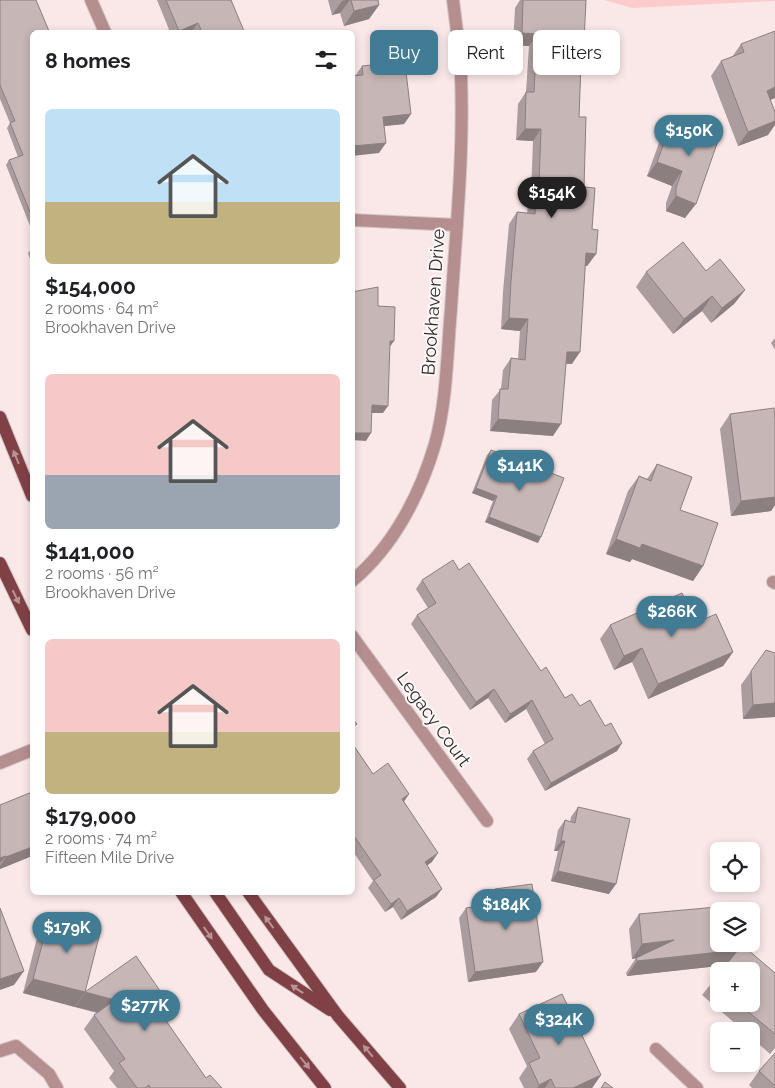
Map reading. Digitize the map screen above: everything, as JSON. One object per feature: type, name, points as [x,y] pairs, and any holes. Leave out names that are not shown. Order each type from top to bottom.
[{"type":"main road","points":[[0,417],[30,491]]},
{"type":"main road","points":[[0,562],[30,626]]},
{"type":"main road","points":[[183,895],[263,1010],[325,1088]]},
{"type":"main road","points":[[217,895],[269,970],[338,1016]]},
{"type":"main road","points":[[250,895],[338,1016],[400,1088]]},
{"type":"street","points":[[91,0],[104,30]]},
{"type":"street","name":"Brookhaven Drive","points":[[355,579],[362,574],[388,542],[408,511],[423,480],[435,442],[444,390],[457,225],[460,156],[461,75],[453,0]]},
{"type":"street","points":[[355,220],[457,225]]},
{"type":"street","name":"Legacy Court","points":[[355,640],[487,821]]},
{"type":"street","points":[[0,764],[30,751]]},
{"type":"street","points":[[0,1051],[16,1046],[49,1074],[57,1088]]},
{"type":"street","points":[[656,1049],[697,1088]]},
{"type":"shaded area","points":[[604,0],[775,0],[775,1],[632,8]]},
{"type":"building","points":[[0,0],[36,0],[49,30],[30,30],[30,212],[9,160],[23,155],[10,123],[15,121],[0,85]]},
{"type":"building","points":[[166,0],[231,0],[244,30],[201,30],[198,23],[179,30]]},
{"type":"building","points":[[351,0],[378,0],[379,5],[354,11]]},
{"type":"building","points":[[523,0],[586,0],[585,30],[533,30],[533,34],[523,33]]},
{"type":"building","points":[[775,31],[775,87],[767,91],[775,112],[775,121],[748,132],[721,61],[744,52],[741,44]]},
{"type":"building","points":[[370,65],[370,75],[406,75],[411,114],[383,117],[386,143],[355,146],[355,76],[363,75],[362,66]]},
{"type":"building","points":[[535,75],[581,75],[579,117],[586,117],[584,187],[595,188],[592,229],[598,230],[596,254],[586,253],[580,352],[567,352],[561,424],[498,419],[500,389],[508,389],[511,358],[525,360],[528,319],[509,318],[517,212],[535,214],[537,183],[539,183],[541,129],[525,129],[526,92],[534,92]]},
{"type":"building","points":[[673,118],[720,135],[696,204],[676,196],[676,188],[682,171],[657,162]]},
{"type":"building","points":[[683,242],[706,271],[720,259],[745,290],[722,308],[712,296],[684,319],[646,272]]},
{"type":"building","points":[[378,287],[378,306],[395,307],[394,341],[390,341],[388,406],[372,405],[371,433],[355,433],[355,291]]},
{"type":"building","points":[[774,408],[775,497],[741,501],[730,414]]},
{"type":"building","points":[[491,450],[564,478],[541,537],[489,517],[497,496],[476,488]]},
{"type":"building","points":[[657,464],[692,477],[680,510],[718,523],[703,566],[642,544],[640,548],[616,539],[639,476],[651,481]]},
{"type":"building","points":[[453,560],[459,570],[469,563],[541,671],[546,667],[565,698],[572,694],[580,706],[590,700],[605,726],[611,723],[622,743],[551,783],[533,751],[553,739],[532,700],[510,714],[494,689],[476,702],[417,615],[436,603],[422,580]]},
{"type":"building","points":[[682,593],[695,623],[716,614],[733,652],[658,684],[642,648],[624,656],[610,625]]},
{"type":"building","points":[[766,650],[775,653],[775,703],[753,705],[751,671]]},
{"type":"building","points":[[355,747],[373,774],[388,763],[409,794],[402,799],[438,853],[425,862],[442,889],[407,911],[399,898],[391,904],[374,880],[381,875],[355,837]]},
{"type":"building","points":[[30,793],[30,848],[0,858],[0,805]]},
{"type":"building","points":[[578,807],[630,819],[616,884],[558,871],[565,841],[561,841],[565,820],[575,823]]},
{"type":"building","points":[[532,884],[543,962],[475,972],[466,908],[497,903],[495,889]]},
{"type":"building","points":[[0,908],[24,971],[0,979]]},
{"type":"building","points":[[710,908],[710,952],[720,952],[637,961],[636,958],[674,940],[642,944],[639,914]]},
{"type":"building","points":[[50,915],[101,929],[85,992],[33,979]]},
{"type":"building","points":[[736,952],[750,952],[775,973],[775,1034],[749,1012],[760,1012],[760,962],[728,962]]},
{"type":"building","points":[[136,956],[165,998],[155,1005],[206,1078],[210,1075],[222,1088],[150,1088],[149,1085],[145,1088],[137,1088],[119,1063],[125,1059],[94,1015],[115,1000],[85,992]]},
{"type":"building","points":[[562,994],[601,1075],[573,1088],[555,1088],[551,1079],[539,1085],[529,1063],[540,1058],[519,1014]]},
{"type":"building","points":[[775,1053],[775,1086],[760,1070]]},
{"type":"building","points":[[605,1082],[613,1088],[601,1088]]}]
